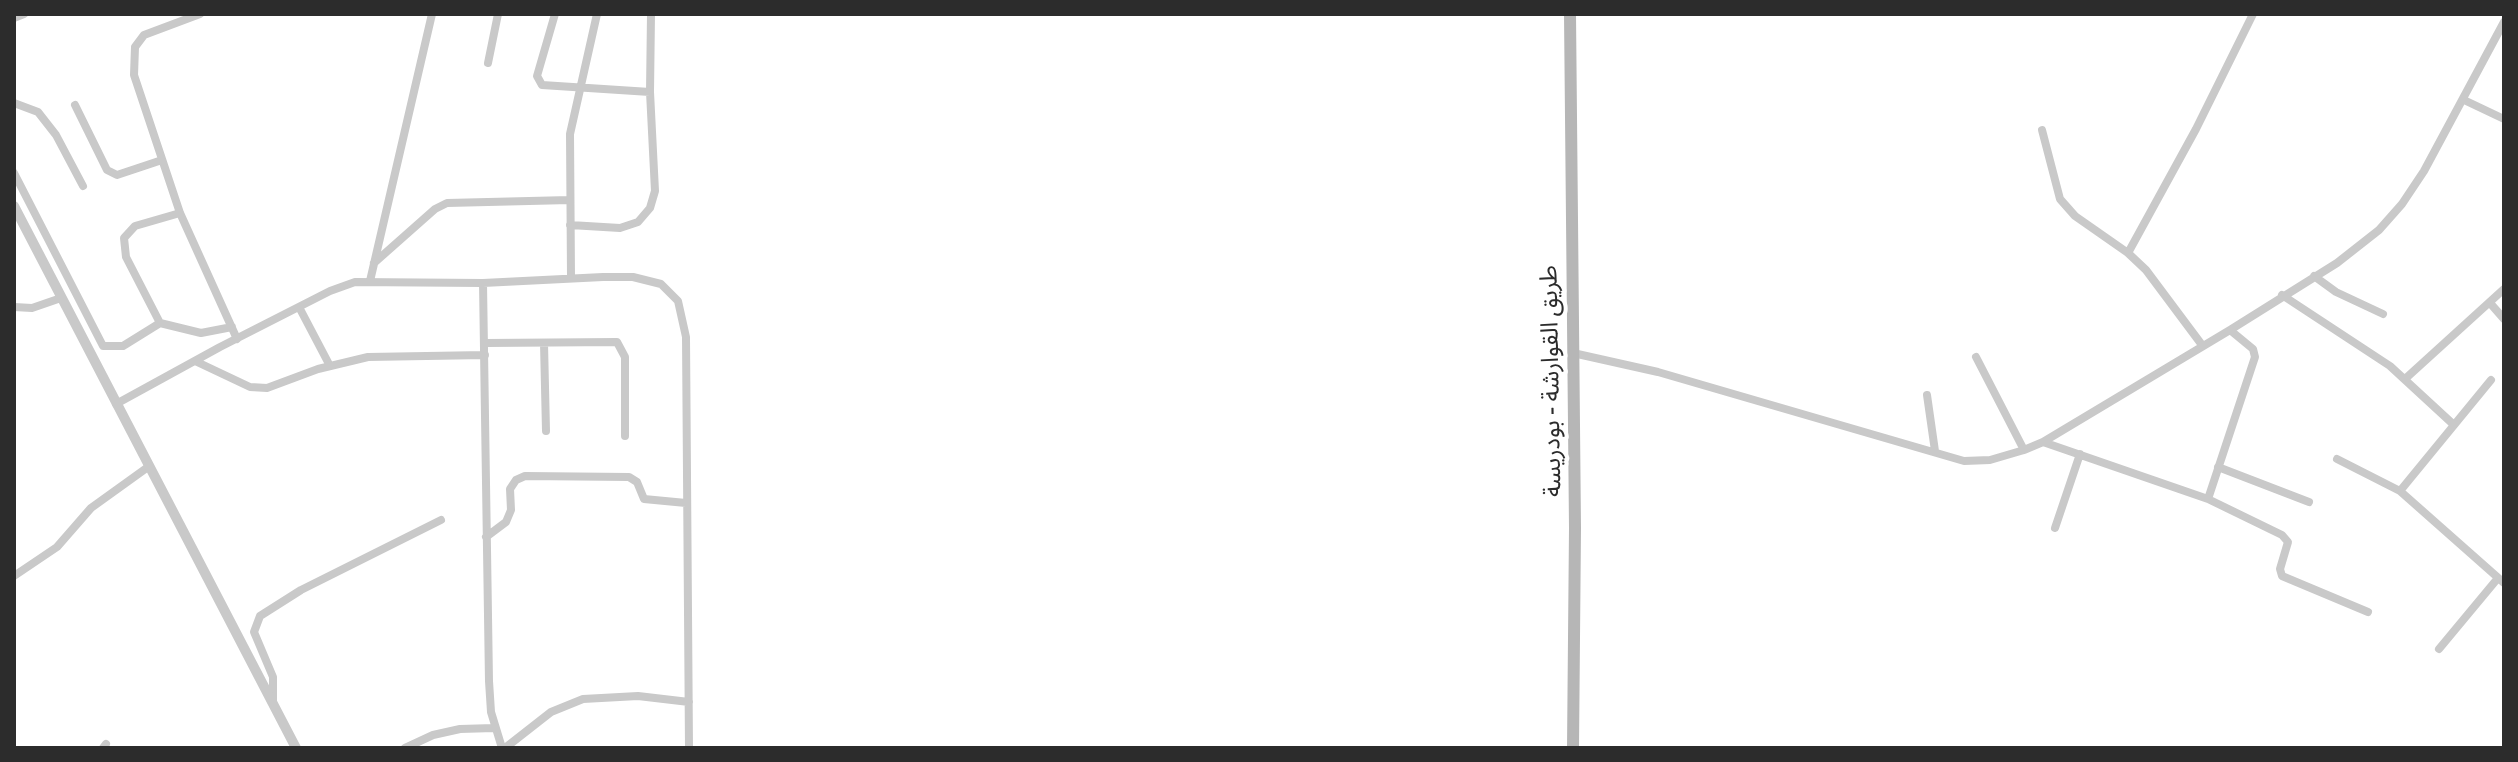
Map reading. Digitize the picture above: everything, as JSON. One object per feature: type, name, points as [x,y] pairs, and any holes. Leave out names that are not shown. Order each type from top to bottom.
[{"type":"main road","name":"طريق القوارشة - بودريسة","points":[[1570,14],[1573,748]]},
{"type":"street","points":[[14,18],[24,14]]},
{"type":"street","points":[[200,14],[153,30],[135,47],[137,87],[180,213],[237,339]]},
{"type":"street","points":[[370,281],[432,14]]},
{"type":"street","points":[[488,63],[498,14]]},
{"type":"street","points":[[555,14],[537,76],[542,85],[650,92]]},
{"type":"street","points":[[571,277],[570,134],[597,14]]},
{"type":"street","points":[[570,225],[620,228],[638,222],[650,208],[655,191],[650,92],[651,14]]},
{"type":"street","points":[[2128,253],[2196,129],[2253,14]]},
{"type":"street","points":[[1573,353],[1658,372],[1806,418],[1964,461],[1990,460],[2024,450],[2043,442],[2230,330],[2337,263],[2379,230],[2402,204],[2464,100],[2504,22]]},
{"type":"street","points":[[2464,100],[2504,119]]},
{"type":"street","points":[[14,103],[38,112],[56,135],[83,186]]},
{"type":"street","points":[[75,105],[107,170],[117,175],[162,160]]},
{"type":"street","points":[[2042,130],[2060,199],[2075,216],[2128,253],[2146,270],[2202,345]]},
{"type":"street","points":[[14,173],[103,346],[123,346],[160,323],[201,333],[232,327]]},
{"type":"street","points":[[374,263],[435,209],[447,203],[570,200]]},
{"type":"street","points":[[30,206],[15,209],[296,748]]},
{"type":"street","points":[[160,323],[126,257],[124,238],[135,226],[180,213]]},
{"type":"street","points":[[2314,276],[2336,292],[2383,314]]},
{"type":"street","points":[[116,404],[343,285],[370,281],[483,283],[571,277],[650,280],[672,293],[678,301],[686,337],[689,748]]},
{"type":"street","points":[[483,283],[489,672],[494,728],[504,748],[551,712],[583,699],[638,696],[689,702]]},
{"type":"street","points":[[2405,379],[2504,289]]},
{"type":"street","points":[[2282,295],[2380,358],[2454,425]]},
{"type":"street","points":[[14,307],[32,308],[61,298]]},
{"type":"street","points":[[2490,303],[2504,319]]},
{"type":"street","points":[[299,307],[330,366]]},
{"type":"street","points":[[2208,499],[2255,352],[2230,330]]},
{"type":"street","points":[[486,343],[617,342],[623,346],[625,436]]},
{"type":"street","points":[[544,343],[546,431]]},
{"type":"street","points":[[195,361],[250,387],[267,388],[330,366],[368,357],[485,355]]},
{"type":"street","points":[[1976,357],[2024,450]]},
{"type":"street","points":[[2400,491],[2491,380]]},
{"type":"street","points":[[1927,395],[1935,451]]},
{"type":"street","points":[[2043,442],[2208,499],[2285,537],[2288,545],[2280,569],[2282,576],[2368,612]]},
{"type":"street","points":[[2055,528],[2080,454]]},
{"type":"street","points":[[2337,459],[2400,491],[2501,580],[2439,649]]},
{"type":"street","points":[[14,576],[57,547],[91,508],[148,467]]},
{"type":"street","points":[[2218,467],[2309,502]]},
{"type":"street","points":[[486,537],[506,522],[511,510],[510,489],[516,480],[525,476],[629,477],[637,482],[644,499],[686,503]]},
{"type":"street","points":[[273,702],[273,677],[254,632],[260,616],[301,590],[441,520]]},
{"type":"street","points":[[405,748],[446,732],[494,728]]}]
